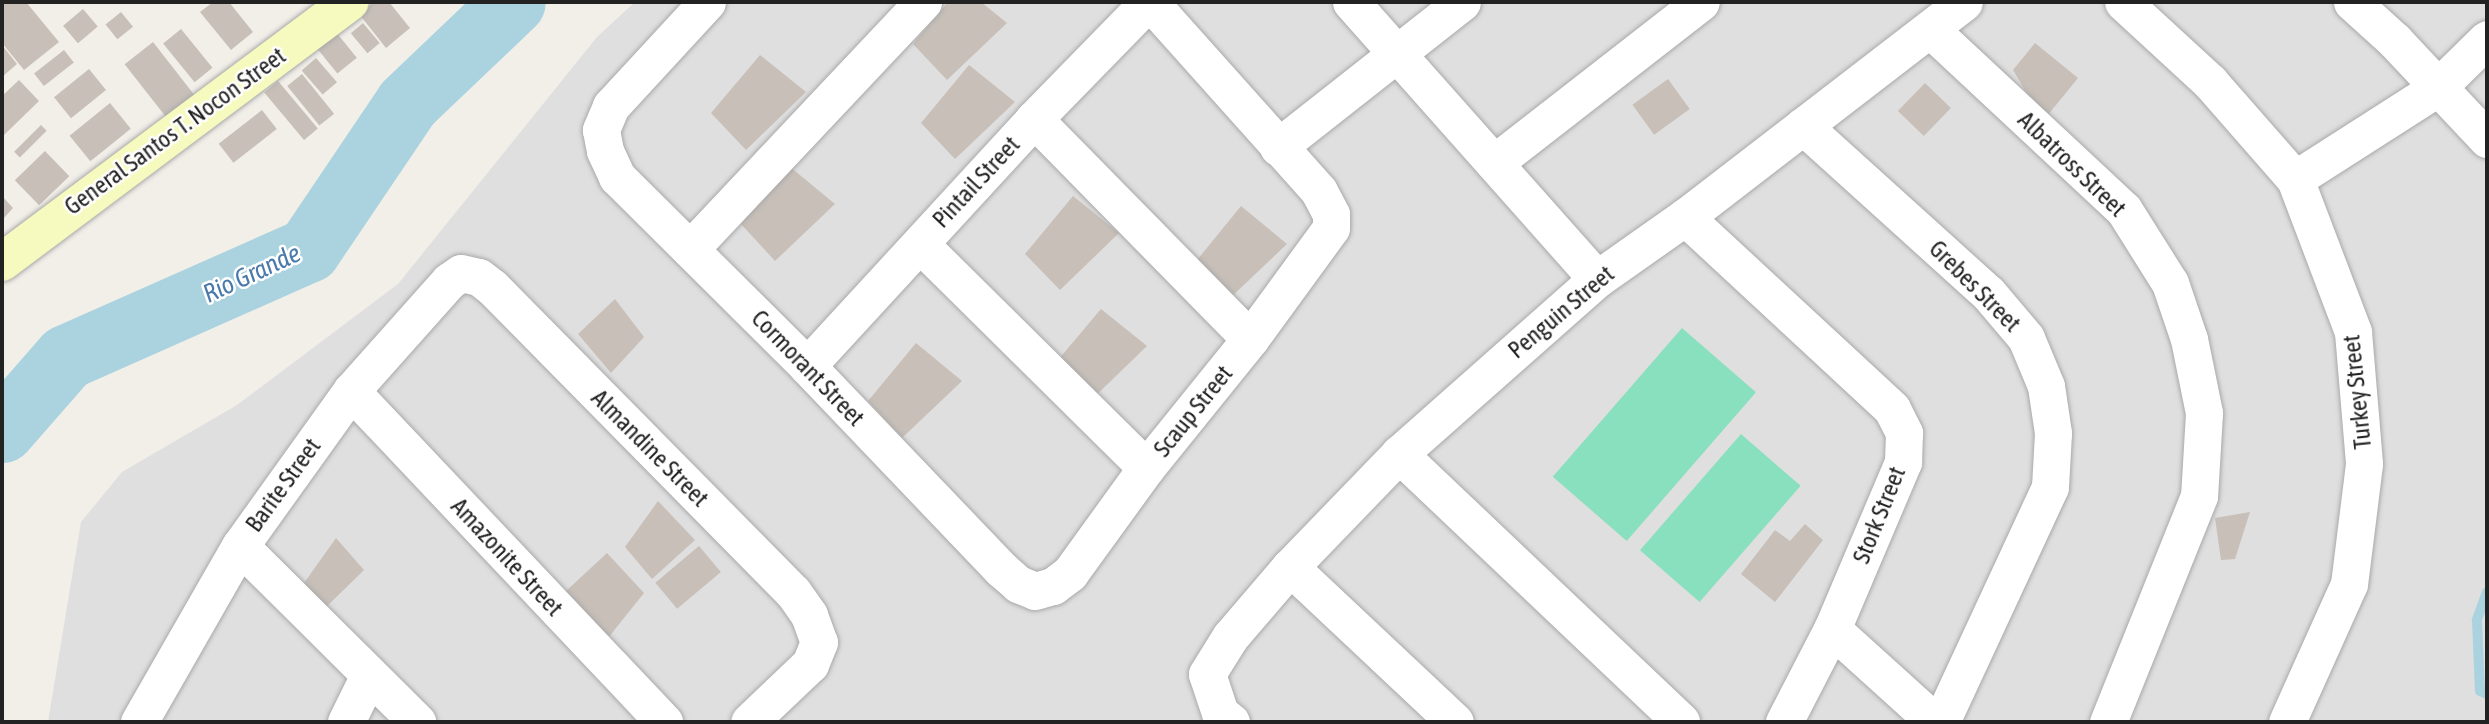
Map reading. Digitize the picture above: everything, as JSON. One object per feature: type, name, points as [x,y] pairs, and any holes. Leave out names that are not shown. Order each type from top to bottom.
[{"type":"main road","name":"General Santos T. Nocon Street","points":[[2,262],[350,2]]},
{"type":"street","name":"Cormorant Street","points":[[707,2],[611,106],[601,130],[605,151],[617,177],[807,366],[1002,569],[1018,584],[1035,591]]},
{"type":"street","points":[[690,249],[923,2]]},
{"type":"street","points":[[1149,2],[1278,147],[1462,2]]},
{"type":"street","name":"Pintail Street","points":[[807,366],[1034,120],[1149,2]]},
{"type":"street","points":[[1351,2],[1597,279]]},
{"type":"street","points":[[1494,163],[1700,2]]},
{"type":"street","name":"Penguin Street","points":[[1231,722],[1220,713],[1207,674],[1230,637],[1290,567],[1399,454],[1597,279],[1685,217],[1964,2]]},
{"type":"street","name":"Turkey Street","points":[[2123,2],[2210,82],[2295,179],[2353,332],[2364,464],[2349,584],[2287,722]]},
{"type":"street","points":[[2352,2],[2394,40],[2436,89],[2487,139]]},
{"type":"street","name":"Albatross Street","points":[[1930,29],[2124,210],[2170,283],[2189,339],[2204,413],[2199,496],[2108,722]]},
{"type":"street","points":[[2295,179],[2436,89],[2487,39]]},
{"type":"street","points":[[1034,120],[1251,339]]},
{"type":"street","name":"Grebes Street","points":[[1803,126],[1988,293],[2026,338],[2046,386],[2053,433],[2050,487],[1941,722]]},
{"type":"street","name":"Scaup Street","points":[[1035,591],[1053,586],[1070,573],[1146,468],[1251,339],[1323,243],[1331,228],[1331,214],[1319,191],[1278,147]]},
{"type":"street","name":"Stork Street","points":[[1685,217],[1892,409],[1904,433],[1903,462],[1832,629],[1784,722]]},
{"type":"street","points":[[920,244],[1146,468]]},
{"type":"street","name":"Barite Street","points":[[139,722],[240,546],[351,391],[449,281],[461,273]]},
{"type":"street","name":"Almandine Street","points":[[461,273],[479,277],[492,288],[793,592],[809,615],[818,642],[810,664],[749,722]]},
{"type":"street","name":"Amazonite Street","points":[[351,391],[664,722]]},
{"type":"street","points":[[1399,454],[1681,722]]},
{"type":"street","points":[[240,546],[416,722]]},
{"type":"street","points":[[1290,567],[1455,722]]},
{"type":"street","points":[[1832,629],[1935,722]]},
{"type":"street","points":[[346,722],[369,675]]},
{"type":"shaded area","points":[[635,2],[2487,2],[2487,722],[48,722],[81,522],[122,472],[237,405],[398,284],[597,37]]},
{"type":"green space","points":[[1682,328],[1756,392],[1627,541],[1553,477]]},
{"type":"green space","points":[[1741,434],[1801,486],[1700,602],[1640,550]]},
{"type":"building","points":[[2,2],[26,2],[59,42],[24,70],[2,43]]},
{"type":"building","points":[[213,2],[229,2],[253,32],[231,50],[200,12]]},
{"type":"building","points":[[374,2],[389,2],[410,28],[386,48],[359,14]]},
{"type":"building","points":[[948,2],[981,2],[1007,23],[947,80],[913,44]]},
{"type":"building","points":[[83,9],[98,27],[78,43],[63,26]]},
{"type":"building","points":[[121,12],[133,27],[117,39],[105,25]]},
{"type":"building","points":[[363,23],[380,43],[367,53],[351,33]]},
{"type":"building","points":[[181,29],[212,68],[195,82],[163,43]]},
{"type":"building","points":[[336,32],[357,58],[337,73],[317,48]]},
{"type":"building","points":[[153,42],[197,98],[168,120],[125,64]]},
{"type":"building","points":[[2035,43],[2078,78],[2043,121],[2013,70]]},
{"type":"building","points":[[2,45],[17,64],[2,77]]},
{"type":"building","points":[[64,50],[74,63],[44,86],[34,73]]},
{"type":"building","points":[[760,55],[806,92],[746,150],[711,113]]},
{"type":"building","points":[[316,58],[337,82],[323,95],[302,70]]},
{"type":"building","points":[[969,65],[1015,102],[955,159],[921,123]]},
{"type":"building","points":[[89,69],[106,90],[71,118],[54,97]]},
{"type":"building","points":[[302,74],[334,114],[319,126],[287,86]]},
{"type":"building","points":[[1668,79],[1690,109],[1654,135],[1632,105]]},
{"type":"building","points":[[19,80],[39,101],[2,137],[2,96]]},
{"type":"building","points":[[278,81],[318,128],[304,140],[264,93]]},
{"type":"building","points":[[1925,83],[1951,108],[1924,136],[1898,111]]},
{"type":"building","points":[[110,103],[131,129],[90,161],[70,136]]},
{"type":"building","points":[[262,110],[277,129],[233,163],[219,144]]},
{"type":"building","points":[[41,125],[47,131],[20,158],[14,152]]},
{"type":"building","points":[[45,151],[69,176],[39,205],[15,180]]},
{"type":"building","points":[[789,166],[835,204],[775,261],[741,224]]},
{"type":"building","points":[[2,196],[13,208],[2,220]]},
{"type":"building","points":[[1073,196],[1119,233],[1060,290],[1025,254]]},
{"type":"building","points":[[1241,206],[1287,244],[1227,301],[1193,265]]},
{"type":"building","points":[[615,299],[644,337],[611,373],[578,334]]},
{"type":"building","points":[[1101,309],[1147,346],[1087,404],[1052,367]]},
{"type":"building","points":[[916,343],[962,381],[902,438],[868,401]]},
{"type":"building","points":[[658,501],[695,540],[652,579],[625,547]]},
{"type":"building","points":[[2250,512],[2235,559],[2221,560],[2215,518]]},
{"type":"building","points":[[1805,524],[1823,540],[1775,602],[1741,574],[1775,530],[1790,541]]},
{"type":"building","points":[[336,538],[364,570],[320,613],[304,583]]},
{"type":"building","points":[[699,546],[721,572],[677,609],[655,583]]},
{"type":"building","points":[[607,553],[644,593],[604,643],[565,592]]},
{"type":"waterway","name":"Rio Grande","points":[[2,430],[66,357],[308,250],[407,103],[513,2]]},
{"type":"waterway","points":[[2487,592],[2477,620],[2480,691],[2487,694]]}]
